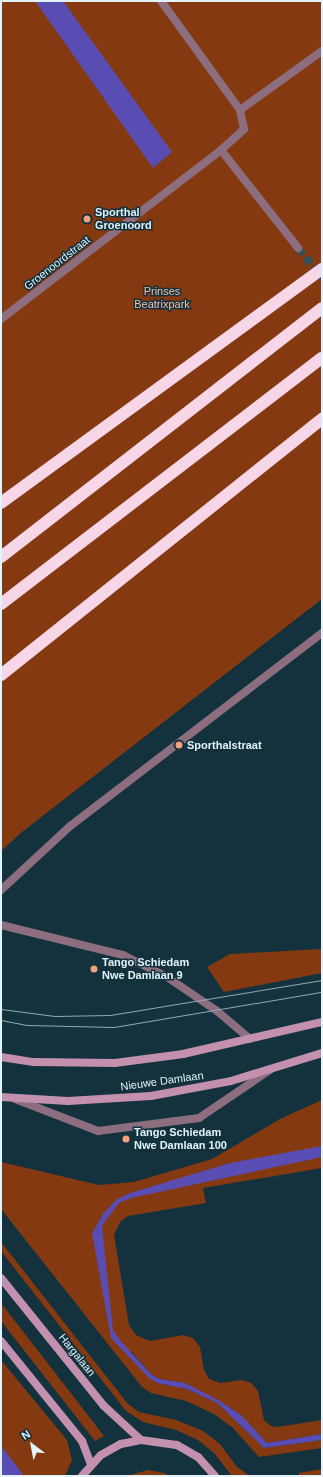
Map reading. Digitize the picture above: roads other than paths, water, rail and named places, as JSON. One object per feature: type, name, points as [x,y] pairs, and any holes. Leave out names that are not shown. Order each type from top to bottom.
[{"type":"highway","points":[[1,503],[274,301],[322,269]]},
{"type":"highway","points":[[1,557],[322,308]]},
{"type":"highway","points":[[1,604],[322,358]]},
{"type":"highway","points":[[1,675],[322,419]]},
{"type":"main road","points":[[1,1057],[34,1062],[115,1063],[183,1054],[322,1022]]},
{"type":"main road","name":"Nieuwe Damlaan","points":[[1,1097],[68,1101],[151,1096],[210,1085],[271,1070],[322,1053]]},
{"type":"main road","name":"Hargalaan","points":[[1,1278],[104,1406],[141,1440]]},
{"type":"main road","points":[[1,1341],[82,1441],[91,1464]]},
{"type":"main road","points":[[82,1476],[91,1464],[122,1444],[141,1440],[160,1440],[188,1450],[204,1462],[215,1476]]},
{"type":"street","name":"Groenoordstraat","points":[[1,319],[221,150],[244,129],[240,110],[161,1]]},
{"type":"street","points":[[240,110],[322,51]]},
{"type":"street","points":[[221,150],[298,248]]},
{"type":"street","points":[[1,890],[69,826],[322,633]]},
{"type":"street","points":[[1,925],[123,955],[167,977],[217,1011],[250,1039]]},
{"type":"street","points":[[15,1099],[98,1131],[199,1118],[271,1070]]},
{"type":"tunnel","points":[[298,248],[322,278]]},
{"type":"tram line","points":[[1,1009],[55,1016],[110,1015],[322,980]]},
{"type":"tram line","points":[[1,1020],[27,1025],[114,1027],[322,992]]},
{"type":"place","name":"Sporthal Groenoord","points":[[87,219]]},
{"type":"place","name":"Sporthalstraat","points":[[179,745]]},
{"type":"place","name":"Tango Schiedam Nwe Damlaan 9","points":[[94,969]]},
{"type":"place","name":"Tango Schiedam Nwe Damlaan 100","points":[[126,1139]]},
{"type":"park label","name":"Prinses Beatrixpark","points":[[162,298]]}]
